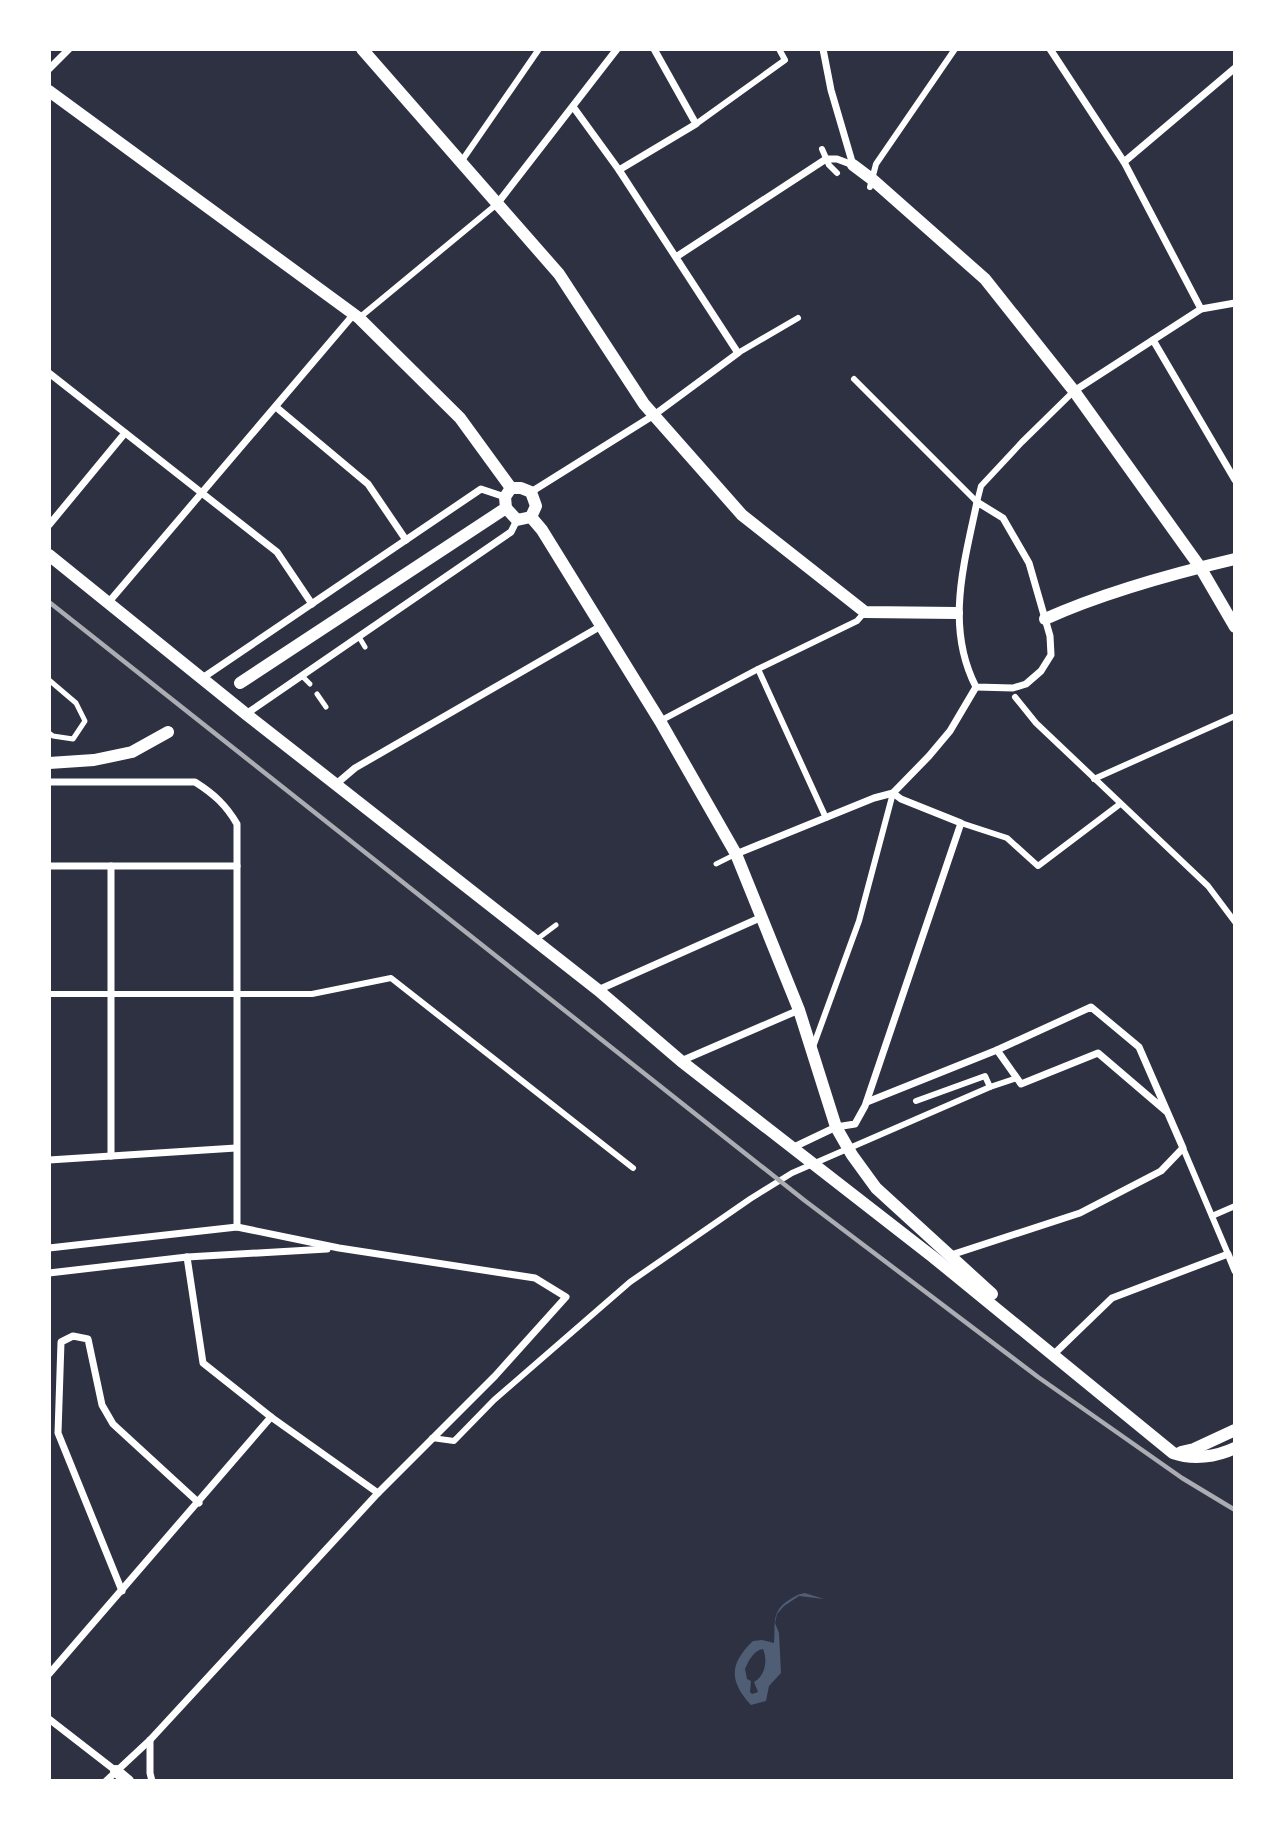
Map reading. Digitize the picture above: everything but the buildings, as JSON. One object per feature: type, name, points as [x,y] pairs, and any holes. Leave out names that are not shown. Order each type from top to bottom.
[{"type":"street","points":[[49,69],[69,49]]},
{"type":"street","points":[[362,49],[559,274],[654,415],[742,515],[865,612],[957,613]]},
{"type":"street","points":[[461,162],[539,49]]},
{"type":"street","points":[[108,603],[356,316],[498,204],[617,49]]},
{"type":"street","points":[[654,49],[696,124]]},
{"type":"street","points":[[619,170],[696,124],[785,60],[779,49]]},
{"type":"street","points":[[823,49],[831,90],[853,165]]},
{"type":"street","points":[[872,184],[876,164],[955,49]]},
{"type":"street","points":[[1050,49],[1124,162],[1201,309]]},
{"type":"street","points":[[1124,162],[1235,68]]},
{"type":"street","points":[[49,91],[356,316],[460,418],[517,520]]},
{"type":"street","points":[[573,107],[619,170],[738,353]]},
{"type":"street","points":[[821,149],[837,173]]},
{"type":"street","points":[[676,257],[826,159],[837,159],[853,165],[985,279],[1074,391],[1200,567],[1235,627]]},
{"type":"street","points":[[975,687],[968,673],[957,613],[981,486],[1074,391],[1201,309],[1235,303]]},
{"type":"street","points":[[531,492],[654,415],[738,353],[798,318]]},
{"type":"street","points":[[1153,340],[1235,480]]},
{"type":"street","points":[[49,374],[277,552],[312,604]]},
{"type":"street","points":[[855,379],[977,502],[1003,518],[1029,563],[1050,636],[1051,654],[1041,671],[1026,684],[1013,688],[975,687]]},
{"type":"street","points":[[276,407],[368,484],[406,540]]},
{"type":"street","points":[[49,525],[125,433]]},
{"type":"street","points":[[240,683],[521,488],[531,492],[536,506],[531,517]]},
{"type":"street","points":[[201,679],[481,489],[507,498]]},
{"type":"street","points":[[246,714],[510,532],[517,520],[531,517]]},
{"type":"street","points":[[531,517],[542,530],[660,721],[736,854],[799,1010],[835,1126],[852,1155],[876,1188],[951,1255],[1052,1352]]},
{"type":"street","points":[[49,555],[201,679],[598,990],[681,1061],[1052,1352],[1173,1453],[1188,1458],[1231,1453]]},
{"type":"street","points":[[1045,619],[1200,567],[1235,559]]},
{"type":"street","points":[[660,721],[857,621],[865,612]]},
{"type":"street","points":[[335,785],[355,768],[601,626]]},
{"type":"street","points":[[758,669],[826,818]]},
{"type":"street","points":[[812,1049],[859,922],[893,793],[950,731],[975,687]]},
{"type":"street","points":[[1015,697],[1036,723],[1208,886],[1235,922]]},
{"type":"street","points":[[1094,779],[1235,716]]},
{"type":"street","points":[[49,763],[94,760],[132,752],[168,733]]},
{"type":"street","points":[[49,782],[195,782],[215,795],[227,807],[237,824],[237,1227]]},
{"type":"street","points":[[736,854],[874,798],[893,793]]},
{"type":"street","points":[[893,793],[901,800],[1007,838],[1038,866],[1120,804]]},
{"type":"street","points":[[794,1147],[835,1126],[855,1124],[867,1102],[961,823]]},
{"type":"street","points":[[49,866],[237,866]]},
{"type":"street","points":[[111,866],[111,1156]]},
{"type":"street","points":[[598,990],[762,918]]},
{"type":"street","points":[[49,993],[312,994],[391,978],[633,1168]]},
{"type":"street","points":[[867,1102],[997,1050],[1091,1007],[1139,1047],[1235,1271]]},
{"type":"street","points":[[681,1061],[799,1010]]},
{"type":"street","points":[[997,1050],[1021,1084],[1098,1053],[1167,1112]]},
{"type":"street","points":[[916,1101],[985,1076],[990,1087]]},
{"type":"street","points":[[432,1438],[454,1441],[494,1400],[630,1282],[792,1173],[990,1087],[1017,1078]]},
{"type":"street","points":[[49,1160],[236,1148]]},
{"type":"street","points":[[933,1257],[951,1255],[1080,1213],[1161,1171],[1182,1148]]},
{"type":"street","points":[[1212,1216],[1235,1206]]},
{"type":"street","points":[[49,1248],[237,1227],[339,1248],[535,1278],[566,1297],[495,1376],[377,1493],[150,1740],[106,1781]]},
{"type":"street","points":[[49,1273],[187,1257],[339,1248]]},
{"type":"street","points":[[1052,1352],[1112,1297],[1228,1254]]},
{"type":"street","points":[[187,1257],[203,1363],[271,1418],[377,1493]]},
{"type":"street","points":[[122,1591],[58,1433],[61,1342],[72,1336],[88,1339],[102,1405],[113,1424],[199,1503]]},
{"type":"street","points":[[49,1674],[271,1418]]},
{"type":"street","points":[[1173,1453],[1194,1449],[1235,1430]]},
{"type":"street","points":[[49,1720],[128,1781]]},
{"type":"street","points":[[150,1740],[152,1781]]},
{"type":"lane","points":[[359,637],[365,647]]},
{"type":"lane","points":[[302,676],[310,684]]},
{"type":"lane","points":[[49,680],[76,703],[85,721],[73,738],[53,736],[49,733]]},
{"type":"lane","points":[[317,694],[326,708]]},
{"type":"lane","points":[[716,864],[736,854]]},
{"type":"lane","points":[[535,941],[556,925]]},
{"type":"water","points":[[805,1593],[824,1599],[799,1596],[777,1614],[775,1623],[779,1633],[781,1673],[769,1686],[766,1701],[751,1705],[736,1680],[739,1657],[753,1641],[774,1643],[775,1619],[776,1614],[779,1609],[789,1600]],"holes":[[[763,1649],[763,1672],[754,1682],[758,1692],[752,1694],[751,1681],[747,1679],[745,1669],[757,1651]]]},
{"type":"railway","points":[[49,602],[804,1200],[1038,1377],[1182,1478],[1235,1510]]}]
